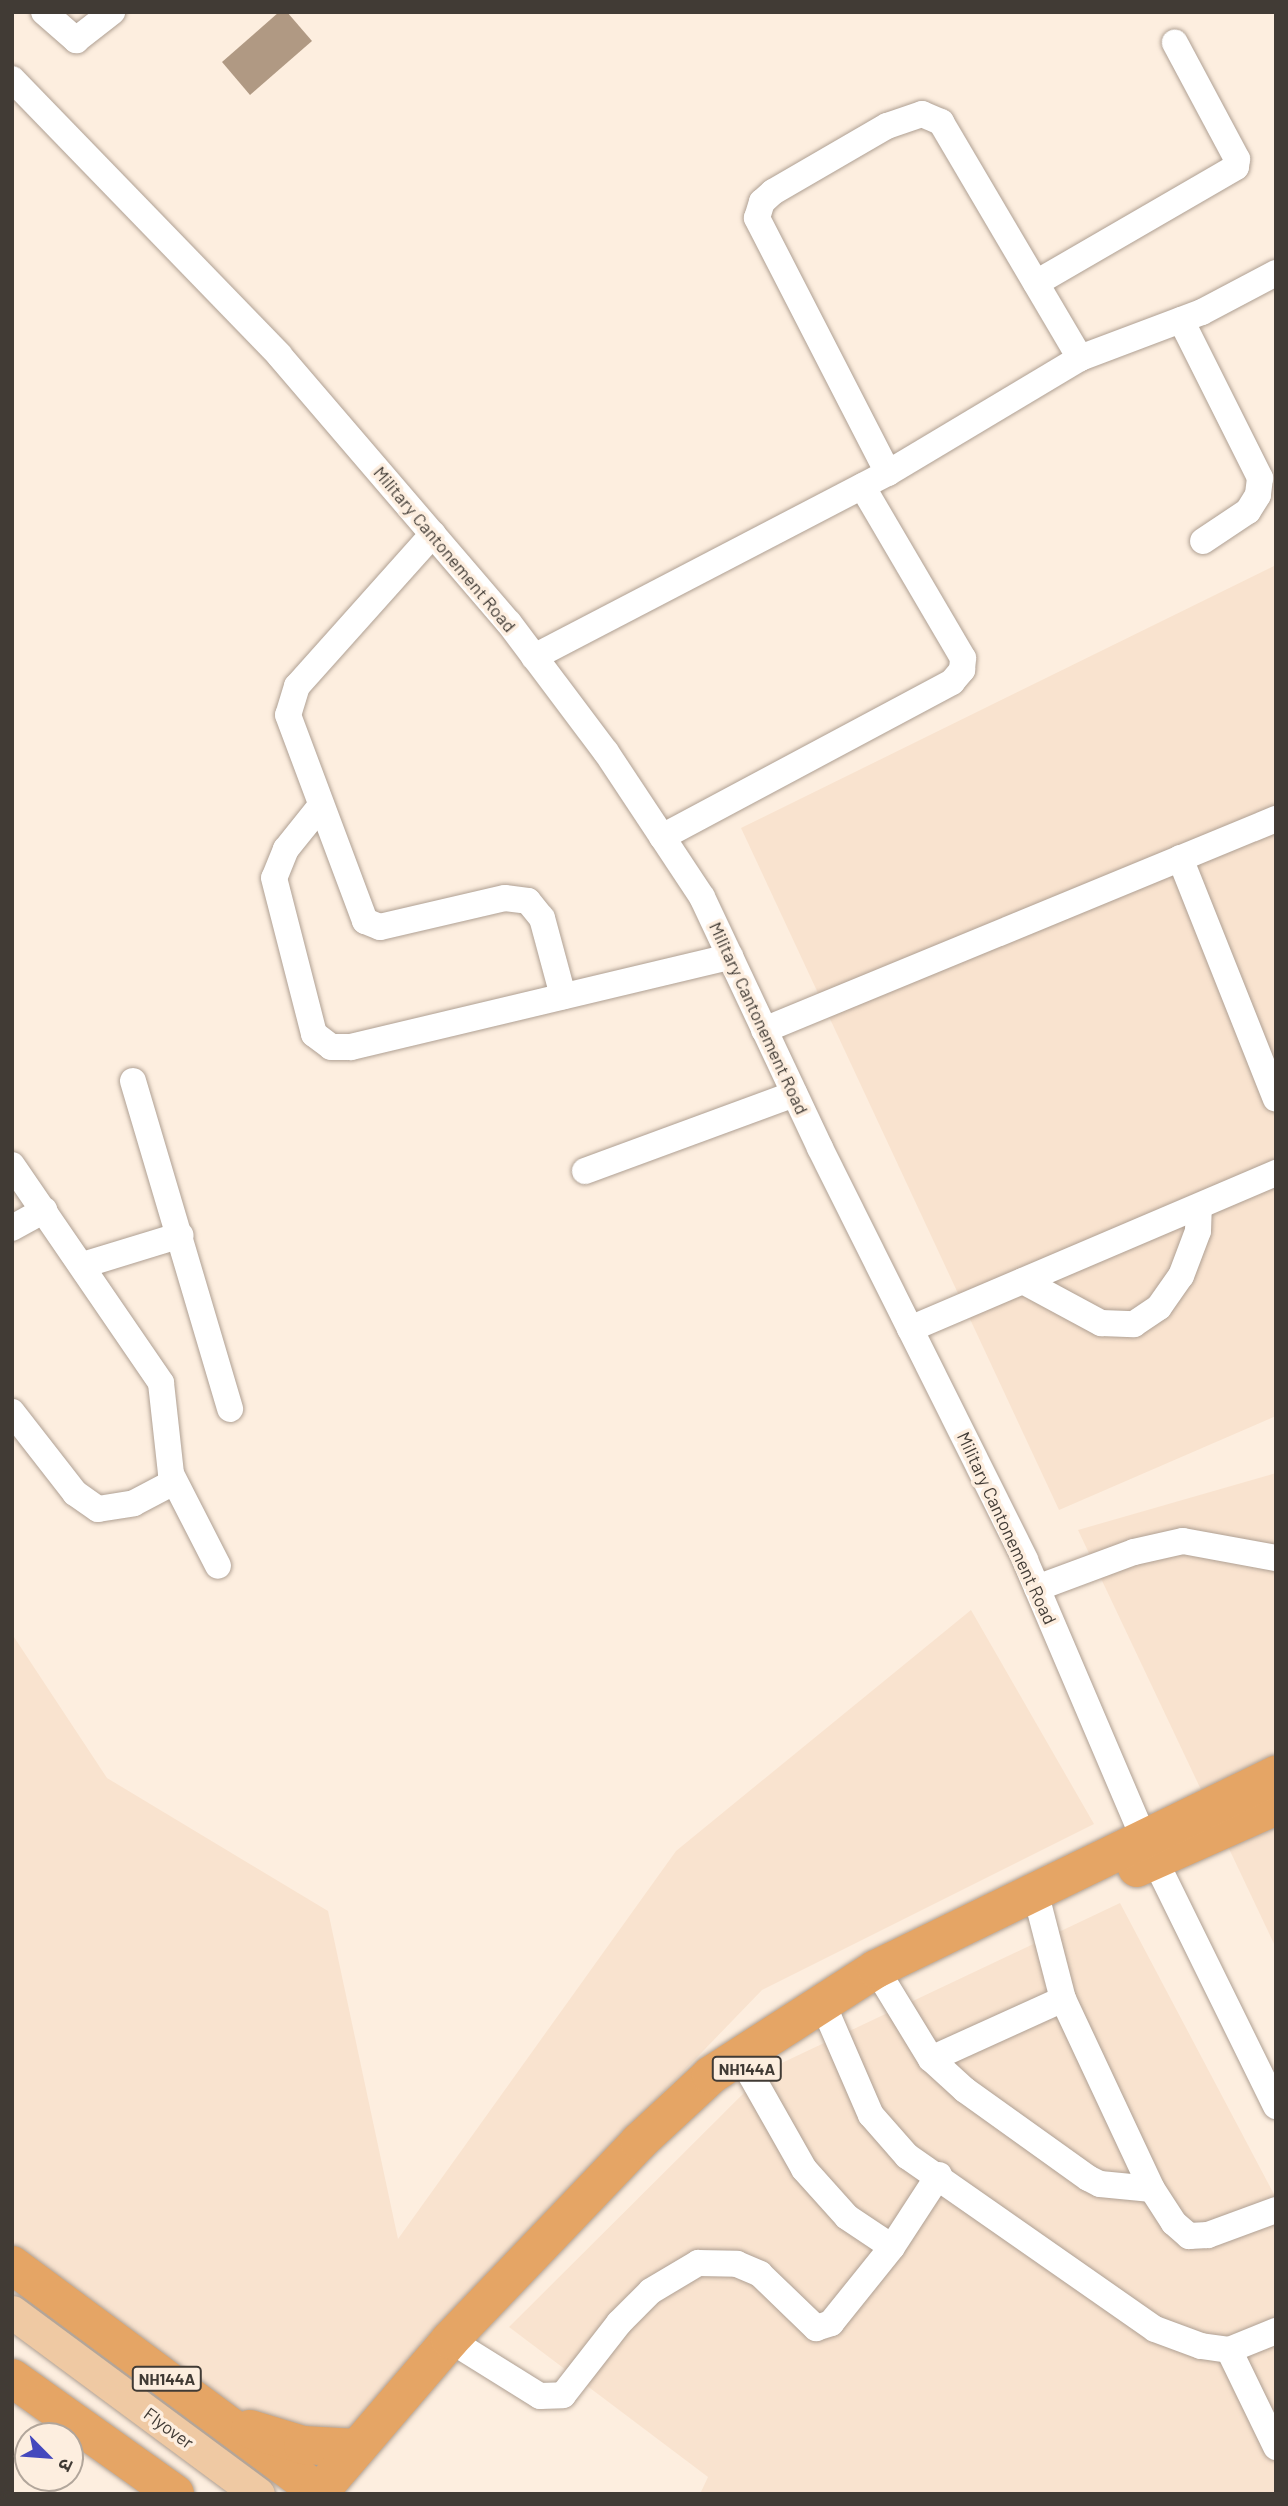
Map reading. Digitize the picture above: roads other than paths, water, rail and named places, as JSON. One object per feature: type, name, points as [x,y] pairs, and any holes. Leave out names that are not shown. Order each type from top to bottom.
[{"type":"highway","name":"NH144A","points":[[324,2493],[357,2448],[450,2340],[685,2096],[882,1980],[1149,1848],[1276,1775]]},
{"type":"highway","name":"NH144A","points":[[1149,1848],[1276,1806]]},
{"type":"highway","name":"NH144A","points":[[324,2493],[466,2350],[743,2062]]},
{"type":"highway","name":"NH144A","points":[[12,2265],[324,2493]]},
{"type":"highway","points":[[12,2378],[175,2494]]},
{"type":"highway","points":[[219,2418],[303,2445],[357,2448]]},
{"type":"main road","name":"Flyover","points":[[12,2312],[258,2494]]},
{"type":"main road","name":"Flyover","points":[[12,2334],[230,2494]]},
{"type":"street","points":[[44,12],[76,40],[112,12]]},
{"type":"street","points":[[1037,282],[1236,167],[1237,159],[1175,43]]},
{"type":"street","name":"Military Cantonement Road","points":[[12,79],[279,355],[433,534],[534,657],[702,897],[794,1094],[1037,1588],[1149,1848],[1276,2106]]},
{"type":"street","points":[[888,473],[758,227],[762,202],[887,126],[922,114],[931,116],[955,141],[1080,358]]},
{"type":"street","points":[[534,657],[888,473],[1080,358],[1181,320],[1276,273]]},
{"type":"street","points":[[1181,320],[1260,478],[1258,495],[1248,511],[1203,541]]},
{"type":"street","points":[[662,837],[952,682],[962,670],[963,658],[862,486]]},
{"type":"street","points":[[433,534],[290,696],[288,715],[319,808],[365,921],[380,927],[505,898],[528,901],[541,918],[564,996]]},
{"type":"street","points":[[319,808],[286,849],[274,878],[318,1040],[331,1047],[351,1047],[730,957]]},
{"type":"street","points":[[764,1030],[1276,819]]},
{"type":"street","points":[[1180,858],[1276,1099]]},
{"type":"street","points":[[133,1081],[181,1235],[230,1409]]},
{"type":"street","points":[[585,1171],[794,1094]]},
{"type":"street","points":[[12,1165],[83,1265],[161,1383],[174,1482],[218,1566]]},
{"type":"street","points":[[910,1329],[1276,1173]]},
{"type":"street","points":[[1023,1281],[1101,1323],[1134,1324],[1159,1307],[1181,1276],[1198,1231],[1199,1207]]},
{"type":"street","points":[[12,1228],[44,1210]]},
{"type":"street","points":[[83,1265],[181,1235]]},
{"type":"street","points":[[12,1412],[75,1493],[98,1509],[134,1503],[174,1482]]},
{"type":"street","points":[[1037,1588],[1134,1552],[1183,1541],[1276,1558]]},
{"type":"street","points":[[1038,1903],[1063,2000],[1152,2189],[1174,2223],[1189,2236],[1208,2235],[1276,2210]]},
{"type":"street","points":[[882,1980],[931,2059],[965,2090],[1088,2178],[1100,2184],[1152,2189]]},
{"type":"street","points":[[931,2059],[1063,2000]]},
{"type":"street","points":[[826,2011],[871,2115],[907,2156],[939,2175],[1134,2316],[1179,2339],[1229,2350],[1276,2331]]},
{"type":"street","points":[[743,2062],[804,2169],[827,2198],[892,2247]]},
{"type":"street","points":[[466,2350],[540,2396],[563,2395],[619,2323],[652,2291],[698,2263],[737,2264],[760,2274],[816,2328],[831,2323],[892,2247],[939,2175]]},
{"type":"street","points":[[1229,2350],[1276,2447]]}]
